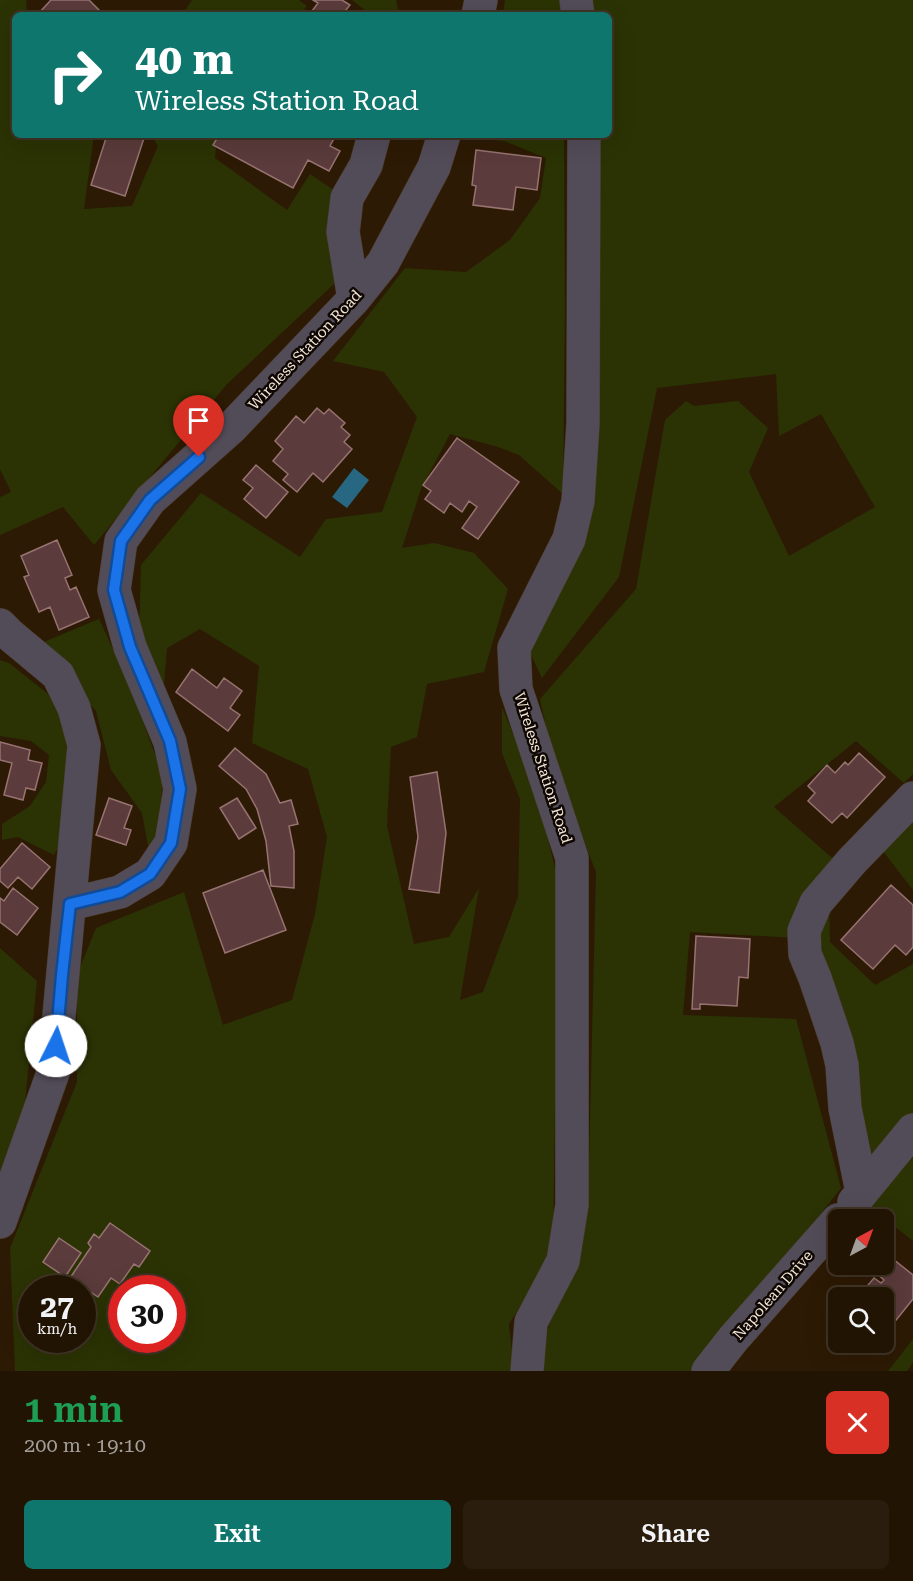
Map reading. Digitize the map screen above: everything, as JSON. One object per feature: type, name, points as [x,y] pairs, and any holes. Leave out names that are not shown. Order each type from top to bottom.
[{"type":"street","points":[[354,299],[343,232],[347,198],[366,165],[373,138]]},
{"type":"street","name":"Wireless Station Road","points":[[70,904],[120,892],[150,874],[171,843],[180,789],[170,741],[130,647],[114,590],[121,541],[150,500],[231,428],[354,299],[383,263],[434,167],[443,138]]},
{"type":"street","name":"Wireless Station Road","points":[[527,1371],[531,1322],[563,1261],[572,1205],[572,858],[516,689],[514,648],[569,539],[578,501],[583,424],[584,138]]},
{"type":"street","points":[[0,625],[58,675],[74,708],[84,745],[54,1070],[0,1222]]},
{"type":"street","points":[[862,1192],[845,1108],[842,1065],[837,1043],[805,954],[804,931],[816,903],[852,861],[913,798]]},
{"type":"street","name":"Napolean Drive","points":[[848,1209],[913,1130]]},
{"type":"street","name":"Napolean Drive","points":[[708,1371],[734,1338],[828,1232]]},
{"type":"green space","points":[[0,0],[26,0],[27,12],[12,12],[12,138],[94,138],[84,209],[132,206],[158,146],[153,138],[217,138],[215,158],[287,210],[310,174],[338,193],[335,283],[227,384],[94,545],[63,507],[0,535],[0,497],[11,492],[0,469]]},
{"type":"green space","points":[[192,0],[299,0],[307,6],[302,12],[184,12]]},
{"type":"green space","points":[[352,0],[396,0],[398,12],[367,12]]},
{"type":"green space","points":[[505,0],[563,0],[563,12],[503,12]]},
{"type":"green space","points":[[589,0],[913,0],[913,774],[904,783],[856,741],[774,807],[839,864],[796,938],[690,932],[683,1015],[796,1019],[841,1188],[697,1371],[535,1371],[534,1365],[570,1269],[588,1202],[596,872],[555,768],[540,699],[636,589],[665,420],[686,401],[694,406],[738,401],[768,428],[749,472],[789,556],[875,507],[821,414],[779,436],[776,374],[657,388],[619,577],[542,678],[530,653],[589,522],[591,138],[612,138],[612,12],[589,12]]},
{"type":"green space","points":[[471,138],[564,138],[563,494],[519,455],[450,434],[421,489],[402,548],[434,543],[474,553],[508,589],[484,672],[427,684],[417,737],[391,747],[387,826],[414,944],[449,937],[479,888],[460,1000],[483,992],[518,897],[520,799],[502,753],[502,707],[537,793],[558,881],[553,1255],[509,1324],[514,1371],[15,1371],[10,1248],[77,1082],[77,975],[96,928],[184,892],[223,1025],[292,1000],[315,914],[327,837],[308,769],[252,743],[259,666],[200,629],[167,648],[164,685],[139,635],[141,565],[201,493],[300,557],[326,519],[382,512],[417,417],[384,372],[333,361],[405,268],[466,272],[510,240],[540,198],[546,158],[504,141]]},
{"type":"green space","points":[[99,619],[128,681],[163,776],[158,836],[149,851],[142,813],[111,770],[96,711],[39,644]]},
{"type":"green space","points":[[0,660],[9,663],[48,694],[65,725],[68,773],[61,842],[54,855],[18,837],[2,840],[2,824],[30,806],[46,782],[49,755],[31,741],[0,736]]},
{"type":"green space","points":[[913,820],[913,890],[882,850]]},
{"type":"green space","points":[[829,903],[830,942],[875,985],[913,964],[913,1120],[865,1175],[825,973],[818,922]]},
{"type":"green space","points":[[0,948],[37,981],[25,1102],[0,1208]]},
{"type":"green space","points":[[913,1157],[913,1241],[894,1226],[894,1209],[870,1207]]},
{"type":"green space","points":[[913,1339],[913,1362],[907,1371],[888,1371]]},
{"type":"water","points":[[354,468],[369,480],[347,508],[332,497]]},
{"type":"building","points":[[51,0],[89,0],[101,12],[40,12]]},
{"type":"building","points":[[313,0],[342,0],[350,5],[344,12],[311,12],[318,3]]},
{"type":"building","points":[[106,138],[144,138],[125,196],[91,185]]},
{"type":"building","points":[[217,138],[334,138],[330,146],[340,151],[329,171],[308,160],[293,188],[213,145]]},
{"type":"building","points":[[476,150],[541,158],[537,190],[516,187],[513,210],[473,205],[476,186],[472,185]]},
{"type":"building","points":[[317,408],[324,414],[329,409],[345,423],[341,427],[350,435],[344,442],[352,449],[323,482],[313,473],[297,492],[283,480],[288,474],[273,461],[283,449],[275,441],[296,416],[304,423]]},
{"type":"building","points":[[457,438],[519,482],[478,539],[462,528],[477,507],[469,501],[462,512],[450,503],[444,513],[425,499],[431,491],[423,485]]},
{"type":"building","points":[[256,465],[288,492],[266,518],[244,499],[253,488],[243,480]]},
{"type":"building","points":[[57,540],[72,575],[65,578],[70,590],[76,587],[89,617],[59,630],[50,607],[39,612],[24,577],[29,575],[21,556]]},
{"type":"building","points":[[192,669],[217,688],[224,678],[242,691],[230,708],[240,715],[228,731],[176,692]]},
{"type":"building","points":[[0,742],[30,750],[28,760],[42,763],[35,790],[26,788],[23,800],[4,795],[12,763],[0,760]]},
{"type":"building","points":[[235,748],[266,774],[280,803],[291,800],[298,824],[289,826],[294,851],[294,888],[271,886],[266,841],[257,809],[246,789],[219,766]]},
{"type":"building","points":[[859,753],[885,777],[847,818],[842,813],[832,823],[808,801],[815,793],[808,786],[827,765],[835,773],[845,762],[848,765]]},
{"type":"building","points":[[437,772],[446,833],[439,893],[409,889],[418,837],[410,777]]},
{"type":"building","points":[[109,798],[132,806],[124,828],[131,830],[126,845],[96,835]]},
{"type":"building","points":[[237,798],[256,828],[239,839],[220,808]]},
{"type":"building","points":[[22,843],[50,867],[32,889],[18,877],[8,888],[0,881],[0,869]]},
{"type":"building","points":[[263,870],[286,930],[225,953],[203,893]]},
{"type":"building","points":[[891,885],[913,905],[913,947],[906,955],[895,945],[873,969],[841,940]]},
{"type":"building","points":[[13,888],[38,908],[17,935],[0,922],[0,898],[4,901]]},
{"type":"building","points":[[696,936],[750,939],[748,978],[739,977],[737,1006],[700,1004],[700,1009],[692,1009]]},
{"type":"building","points":[[110,1223],[150,1251],[139,1267],[134,1264],[126,1275],[108,1275],[108,1282],[98,1297],[96,1296],[96,1275],[72,1275],[91,1247],[88,1243],[94,1234],[99,1238]]},
{"type":"building","points":[[59,1238],[81,1253],[66,1275],[62,1275],[43,1262]]},
{"type":"building","points":[[894,1260],[913,1275],[913,1299],[894,1323],[894,1287],[868,1285],[874,1278],[881,1283],[884,1280],[878,1275],[894,1275]]},
{"type":"route","points":[[56,1046],[70,904],[120,892],[150,874],[171,843],[180,789],[170,741],[130,647],[114,590],[121,541],[150,500],[199,457]]}]
